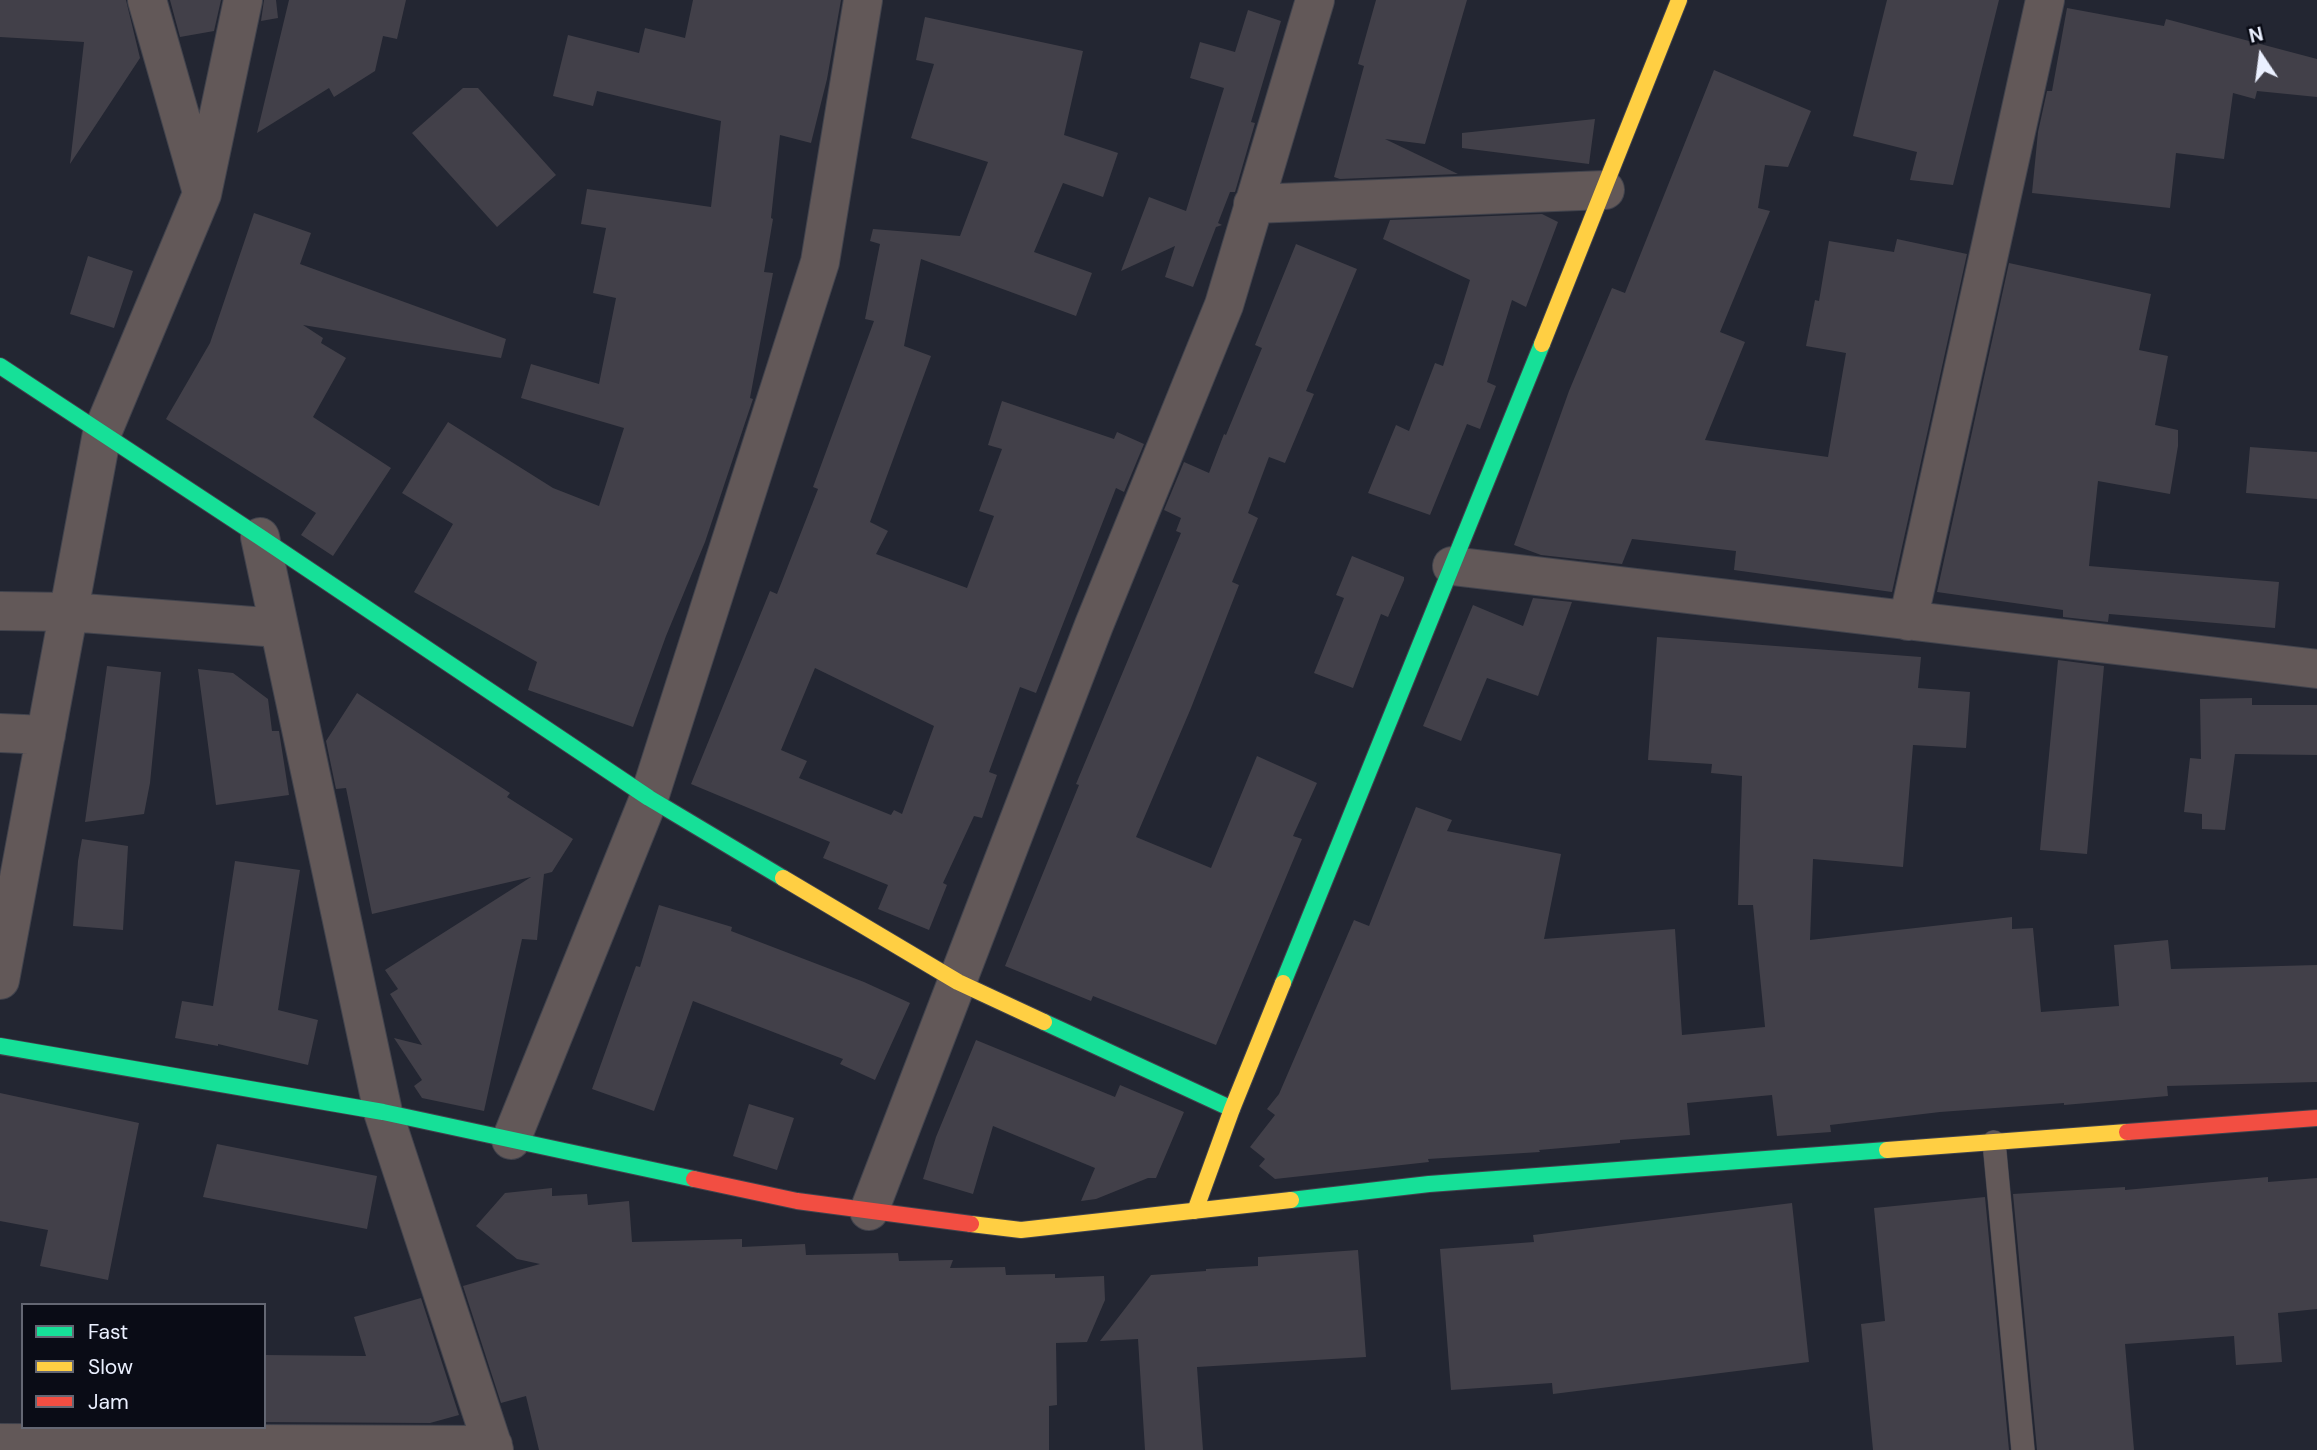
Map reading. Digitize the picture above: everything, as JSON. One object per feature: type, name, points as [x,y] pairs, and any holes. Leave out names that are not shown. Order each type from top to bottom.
[{"type":"street","points":[[146,0],[202,194]]},
{"type":"street","points":[[0,981],[102,433],[202,194],[243,0]]},
{"type":"street","points":[[511,1140],[649,798],[820,262],[863,0]]},
{"type":"street","points":[[869,1211],[1094,625],[1224,304],[1314,0]]},
{"type":"street","points":[[1195,1211],[1232,1109],[1605,190],[1679,0]]},
{"type":"street","points":[[1908,621],[2045,0]]},
{"type":"street","points":[[1254,204],[1605,190]]},
{"type":"street","points":[[0,366],[649,798],[958,982],[1232,1109]]},
{"type":"street","points":[[0,1443],[494,1448],[383,1112],[260,537]]},
{"type":"street","points":[[1452,566],[2317,669]]},
{"type":"street","points":[[0,611],[69,612],[279,628]]},
{"type":"street","points":[[0,733],[46,734]]},
{"type":"street","points":[[0,1046],[383,1112],[797,1201],[1021,1230],[1429,1184],[2317,1118]]},
{"type":"lane","points":[[1994,1142],[2024,1450]]},
{"type":"building","points":[[0,0],[126,0],[140,58],[70,164],[84,42],[0,37]]},
{"type":"building","points":[[170,0],[221,0],[214,31],[180,37]]},
{"type":"building","points":[[264,0],[276,0],[278,18],[261,21]]},
{"type":"building","points":[[289,0],[406,0],[397,39],[383,36],[375,71],[334,97],[329,88],[257,133]]},
{"type":"building","points":[[693,0],[841,0],[827,79],[811,143],[780,135],[773,219],[764,272],[773,273],[750,398],[753,399],[705,542],[666,636],[633,727],[528,690],[537,662],[414,592],[453,524],[402,493],[448,422],[553,488],[599,506],[624,428],[521,398],[531,364],[599,384],[616,298],[593,293],[606,228],[581,224],[587,189],[711,207],[721,121],[597,91],[593,106],[553,96],[568,35],[639,53],[645,28],[685,38]]},
{"type":"building","points":[[1376,0],[1467,0],[1425,144],[1385,139],[1458,174],[1340,179],[1334,177],[1364,66],[1358,64]]},
{"type":"building","points":[[1887,0],[1999,0],[1953,185],[1910,180],[1917,152],[1853,136]]},
{"type":"building","points":[[2067,8],[2164,26],[2166,19],[2317,59],[2317,97],[2257,91],[2255,99],[2233,93],[2224,159],[2176,153],[2170,208],[2032,193],[2038,132],[2047,91],[2052,91]]},
{"type":"building","points":[[1248,10],[1281,21],[1251,122],[1255,123],[1235,192],[1230,192],[1218,223],[1222,225],[1216,227],[1193,287],[1165,277],[1175,246],[1121,271],[1149,197],[1186,211],[1224,88],[1190,78],[1200,42],[1235,52]]},
{"type":"building","points":[[925,17],[1083,51],[1064,135],[1118,153],[1103,197],[1063,183],[1034,252],[1092,273],[1076,316],[921,259],[904,346],[931,356],[870,522],[888,531],[876,554],[967,588],[994,516],[979,511],[1002,449],[988,445],[1002,401],[1114,439],[1117,432],[1144,444],[1124,492],[1116,488],[1036,693],[1020,687],[989,772],[997,775],[982,818],[974,816],[943,883],[947,885],[929,930],[878,909],[888,885],[823,858],[830,842],[691,784],[770,591],[777,594],[818,489],[813,487],[874,321],[865,319],[880,244],[870,241],[873,229],[960,236],[988,162],[911,138],[934,64],[916,60]],"holes":[[[815,668],[934,726],[902,814],[894,810],[891,815],[799,778],[807,761],[781,750]]]},
{"type":"building","points":[[1714,70],[1811,111],[1788,167],[1765,165],[1758,208],[1770,211],[1720,332],[1745,342],[1705,440],[1828,457],[1846,353],[1806,346],[1815,300],[1819,301],[1829,241],[1894,252],[1897,239],[1967,254],[1892,592],[1734,570],[1736,551],[1632,539],[1622,564],[1541,555],[1514,545],[1569,391],[1612,288],[1625,293]]},
{"type":"building","points":[[463,88],[478,88],[556,175],[497,227],[412,133]]},
{"type":"building","points":[[1595,119],[1589,164],[1462,148],[1462,133]]},
{"type":"building","points":[[254,213],[311,233],[300,264],[506,339],[501,358],[303,325],[323,338],[321,343],[346,358],[313,417],[391,468],[333,556],[301,535],[316,513],[166,419],[210,343]]},
{"type":"building","points":[[1542,214],[1558,222],[1526,307],[1512,300],[1487,382],[1496,386],[1480,429],[1467,424],[1430,515],[1368,493],[1396,425],[1409,431],[1435,363],[1443,366],[1470,280],[1383,239],[1390,220]]},
{"type":"building","points":[[1296,244],[1357,269],[1306,391],[1314,394],[1285,463],[1269,457],[1248,513],[1258,518],[1232,582],[1239,585],[1191,708],[1136,837],[1211,868],[1257,756],[1317,783],[1293,836],[1302,839],[1216,1045],[1093,996],[1091,1001],[1005,966],[1079,785],[1076,784],[1181,533],[1176,531],[1181,518],[1164,510],[1184,462],[1209,473],[1262,348],[1255,345]]},
{"type":"building","points":[[88,256],[133,271],[114,328],[70,314]]},
{"type":"building","points":[[2009,263],[2151,294],[2139,350],[2168,356],[2155,425],[2178,430],[2170,494],[2098,481],[2089,566],[2279,582],[2275,628],[2109,614],[2108,622],[2063,617],[2063,610],[1937,592]]},
{"type":"building","points":[[2250,447],[2317,452],[2317,499],[2246,493]]},
{"type":"building","points":[[1352,556],[1404,577],[1388,617],[1381,614],[1353,688],[1314,673],[1344,598],[1336,595]]},
{"type":"building","points":[[1533,598],[1572,602],[1538,696],[1487,678],[1461,741],[1423,726],[1473,605],[1523,626]]},
{"type":"building","points":[[1657,637],[1921,657],[1918,688],[1970,692],[1966,748],[1913,745],[1903,867],[1813,859],[1810,940],[2012,917],[2012,929],[2033,928],[2041,1012],[2119,1006],[2114,945],[2168,940],[2171,969],[2317,965],[2317,1082],[2167,1086],[2168,1096],[1940,1112],[1830,1125],[1831,1132],[1777,1136],[1772,1095],[1687,1103],[1690,1135],[1620,1140],[1620,1143],[1539,1150],[1540,1152],[1428,1159],[1429,1162],[1275,1179],[1259,1166],[1265,1159],[1250,1147],[1275,1115],[1267,1109],[1279,1094],[1354,920],[1369,926],[1416,807],[1452,820],[1447,831],[1561,854],[1544,939],[1675,929],[1682,1035],[1765,1027],[1753,905],[1738,905],[1742,776],[1711,773],[1712,764],[1648,760]]},
{"type":"building","points":[[2058,660],[2104,666],[2087,854],[2040,850]]},
{"type":"building","points":[[107,666],[161,672],[150,783],[144,814],[85,822]]},
{"type":"building","points":[[198,669],[233,673],[268,699],[272,731],[279,731],[289,795],[216,805]]},
{"type":"building","points":[[357,693],[510,793],[507,797],[573,839],[552,872],[544,874],[537,940],[522,939],[484,1111],[422,1098],[414,1086],[422,1080],[394,1038],[422,1045],[390,994],[398,989],[385,970],[531,877],[372,914],[346,788],[336,789],[326,741]]},
{"type":"building","points":[[2252,698],[2252,705],[2317,705],[2317,755],[2235,754],[2225,830],[2202,829],[2202,814],[2184,812],[2190,758],[2201,759],[2200,699]]},
{"type":"building","points":[[82,839],[128,846],[123,930],[73,926]]},
{"type":"building","points":[[235,861],[300,870],[278,1010],[318,1020],[308,1065],[218,1044],[175,1038],[182,1001],[213,1006]]},
{"type":"building","points":[[659,905],[732,927],[731,931],[864,982],[910,1003],[875,1080],[840,1064],[843,1059],[693,1001],[654,1111],[592,1089],[636,966],[640,967]]},
{"type":"building","points":[[976,1040],[1115,1097],[1120,1085],[1184,1112],[1156,1178],[1148,1178],[1096,1199],[1081,1201],[1095,1168],[993,1126],[973,1194],[923,1179],[936,1137]]},
{"type":"building","points":[[0,1093],[139,1123],[108,1280],[40,1266],[48,1230],[0,1221]]},
{"type":"building","points":[[749,1104],[794,1118],[777,1170],[733,1156]]},
{"type":"building","points":[[217,1144],[377,1176],[367,1229],[203,1197]]},
{"type":"building","points":[[2268,1177],[2268,1182],[2317,1178],[2317,1309],[2278,1313],[2282,1362],[2236,1365],[2234,1336],[2125,1344],[2134,1450],[2037,1450],[2013,1194],[2125,1187],[2125,1190]]},
{"type":"building","points":[[552,1188],[552,1196],[587,1194],[588,1205],[629,1201],[632,1242],[742,1239],[742,1247],[805,1244],[806,1255],[898,1253],[899,1261],[953,1260],[950,1268],[1005,1267],[1006,1275],[1055,1274],[1055,1278],[1104,1276],[1105,1300],[1087,1342],[1056,1343],[1057,1405],[1049,1406],[1049,1450],[539,1450],[526,1396],[501,1403],[463,1286],[540,1264],[517,1259],[476,1226],[505,1193]]},
{"type":"building","points":[[1985,1197],[2009,1450],[1873,1450],[1861,1324],[1885,1321],[1874,1208]]},
{"type":"building","points":[[1792,1203],[1809,1362],[1553,1394],[1552,1383],[1451,1390],[1440,1249],[1534,1242],[1533,1235]]},
{"type":"building","points":[[1358,1250],[1366,1357],[1197,1367],[1203,1450],[1145,1450],[1138,1339],[1100,1341],[1151,1275],[1258,1266],[1258,1257]]},
{"type":"building","points":[[421,1298],[459,1415],[430,1423],[266,1422],[266,1355],[366,1356],[354,1317]]},
{"type":"traffic: fast","points":[[1283,983],[1542,344]]},
{"type":"traffic: fast","points":[[0,366],[649,798],[783,878]]},
{"type":"traffic: fast","points":[[1044,1022],[1232,1109]]},
{"type":"traffic: fast","points":[[0,1046],[383,1112],[694,1179]]},
{"type":"traffic: fast","points":[[1291,1200],[1429,1184],[1887,1150]]},
{"type":"traffic: slow","points":[[1542,344],[1679,0]]},
{"type":"traffic: slow","points":[[783,878],[958,982],[1044,1022]]},
{"type":"traffic: slow","points":[[1195,1211],[1232,1109],[1283,983]]},
{"type":"traffic: slow","points":[[1887,1150],[2127,1132]]},
{"type":"traffic: slow","points":[[971,1224],[1021,1230],[1291,1200]]},
{"type":"traffic: jam","points":[[2127,1132],[2317,1118]]},
{"type":"traffic: jam","points":[[694,1179],[797,1201],[971,1224]]}]
